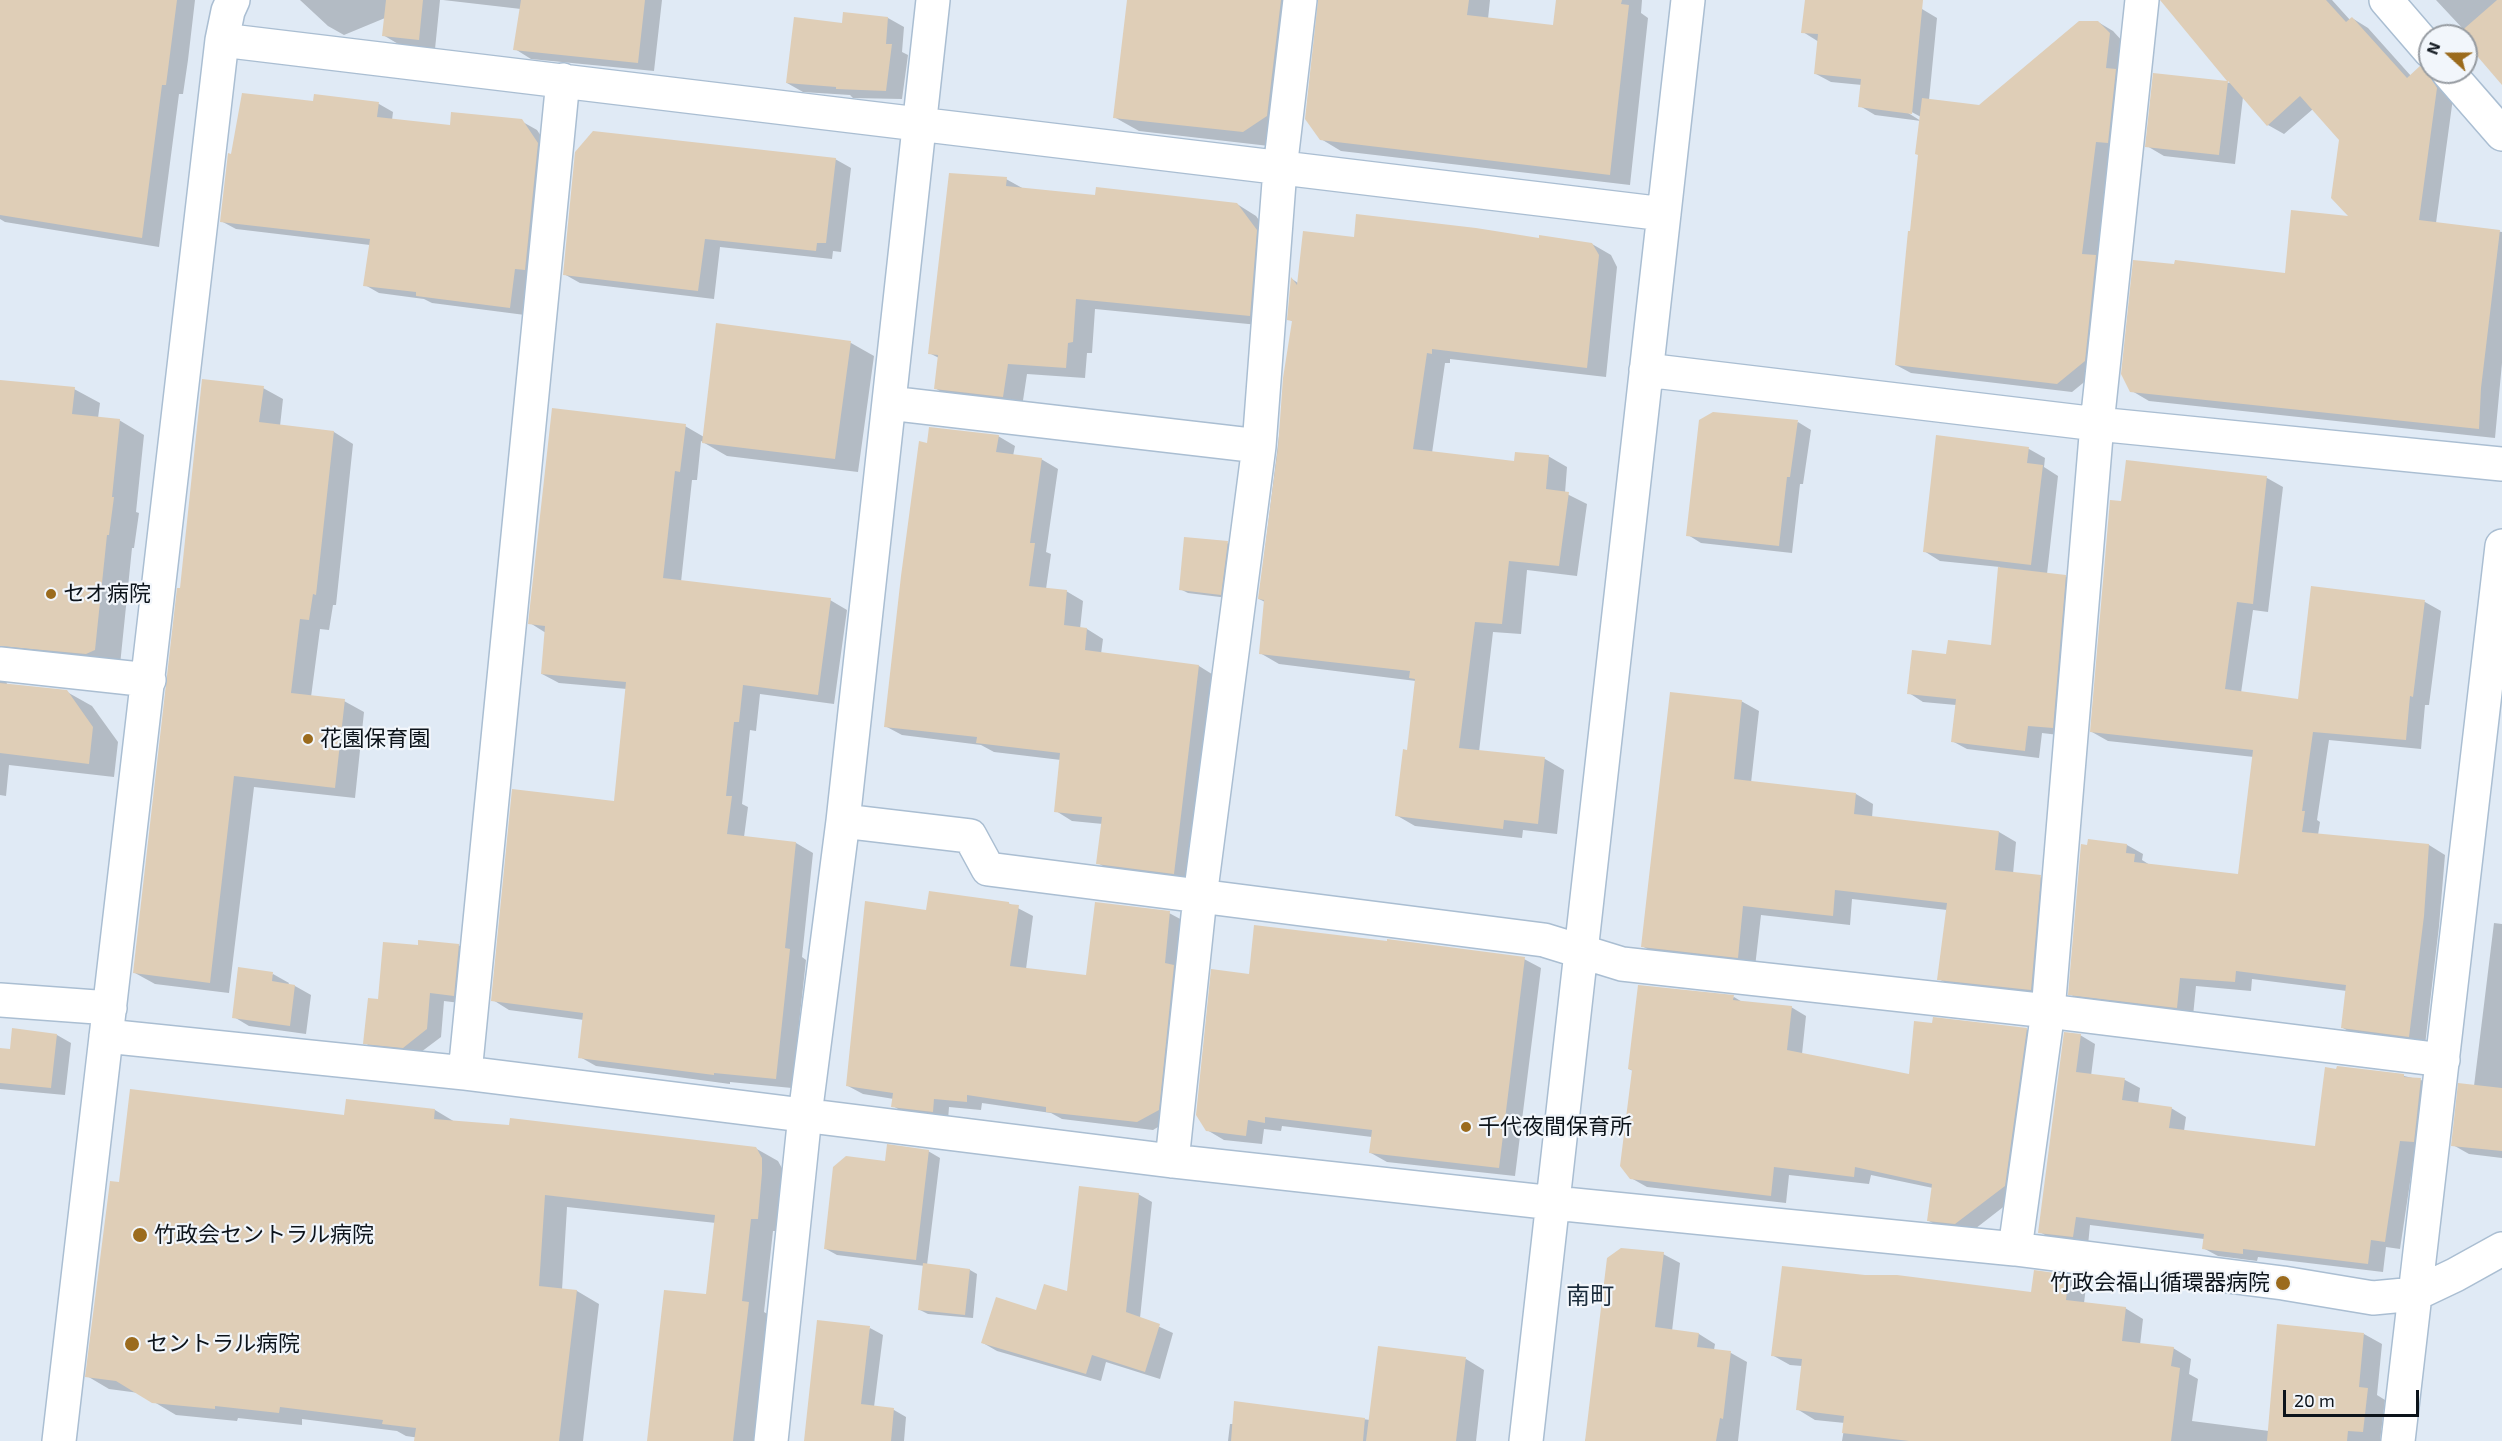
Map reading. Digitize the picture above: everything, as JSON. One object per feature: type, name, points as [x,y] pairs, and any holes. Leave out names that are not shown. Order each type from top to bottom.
[{"type":"street","points":[[59,1441],[222,40],[228,11],[233,0]]},
{"type":"street","points":[[771,1441],[805,1114],[843,821],[933,0]]},
{"type":"street","points":[[1172,1161],[1200,897],[1259,446],[1280,169],[1300,0]]},
{"type":"street","points":[[1526,1441],[1688,0]]},
{"type":"street","points":[[2015,1249],[2048,1011],[2097,424],[2142,0]]},
{"type":"street","points":[[2386,0],[2418,37]]},
{"type":"street","points":[[222,40],[1664,214]]},
{"type":"street","points":[[465,1073],[563,80]]},
{"type":"street","points":[[2458,84],[2502,134]]},
{"type":"street","points":[[1646,370],[2097,424],[2502,464]]},
{"type":"street","points":[[889,403],[1259,446]]},
{"type":"street","points":[[2398,1441],[2502,546]]},
{"type":"street","points":[[0,664],[148,680]]},
{"type":"street","points":[[843,821],[970,836],[988,869],[1544,940],[1622,964],[2048,1011],[2443,1060]]},
{"type":"street","points":[[0,1000],[108,1022],[465,1073],[1172,1161],[1554,1203],[2015,1249],[2283,1283],[2373,1298],[2415,1294],[2502,1249]]},
{"type":"shaded area","points":[[0,0],[2502,0],[2502,1441],[0,1441]]},
{"type":"building","points":[[0,0],[177,0],[166,85],[162,85],[142,238],[0,215]]},
{"type":"building","points":[[386,0],[423,0],[419,40],[382,36]]},
{"type":"building","points":[[521,0],[645,0],[638,63],[513,50]]},
{"type":"building","points":[[1127,0],[1281,0],[1267,116],[1243,132],[1113,118]]},
{"type":"building","points":[[1318,0],[1469,0],[1467,15],[1553,25],[1556,0],[1622,0],[1621,4],[1629,5],[1610,175],[1320,140],[1305,119]]},
{"type":"building","points":[[1805,0],[1923,0],[1912,114],[1858,107],[1861,79],[1814,74],[1818,34],[1801,33]]},
{"type":"building","points":[[2160,0],[2326,0],[2346,22],[2352,17],[2407,78],[2418,68],[2418,84],[2435,84],[2437,88],[2419,220],[2500,230],[2481,388],[2479,429],[2130,392],[2121,374],[2133,260],[2174,264],[2175,260],[2285,273],[2291,210],[2348,216],[2331,198],[2339,140],[2300,96],[2267,126],[2228,81],[2219,155],[2145,147],[2153,73],[2227,81]]},
{"type":"building","points":[[2497,0],[2502,0],[2502,85],[2478,57],[2478,24],[2469,24]]},
{"type":"building","points":[[843,12],[888,17],[886,44],[892,44],[886,91],[836,89],[836,87],[786,83],[794,17],[842,23]]},
{"type":"building","points":[[2079,21],[2098,21],[2110,33],[2106,68],[2116,69],[2108,143],[2096,142],[2082,254],[2096,255],[2085,361],[2057,384],[1895,365],[1922,98],[1979,105]]},
{"type":"building","points":[[242,93],[313,101],[314,94],[379,102],[377,117],[450,125],[451,112],[522,119],[538,143],[525,270],[515,269],[510,308],[416,296],[416,292],[363,286],[370,239],[220,222],[228,153],[231,154]]},
{"type":"building","points":[[593,131],[836,158],[826,243],[817,243],[816,251],[705,239],[698,291],[563,275],[575,152]]},
{"type":"building","points":[[949,173],[1007,177],[1006,186],[1095,195],[1096,187],[1237,203],[1257,230],[1250,316],[1076,299],[1073,342],[1068,343],[1066,368],[1008,364],[1003,397],[934,389],[938,355],[928,354]]},
{"type":"building","points":[[1356,214],[1592,243],[1599,255],[1587,368],[1432,349],[1432,354],[1427,353],[1413,449],[1514,461],[1515,452],[1549,455],[1546,489],[1569,492],[1559,566],[1509,561],[1502,624],[1475,622],[1459,748],[1545,757],[1538,824],[1504,820],[1503,829],[1395,816],[1403,749],[1407,750],[1415,679],[1409,678],[1410,671],[1259,654],[1264,600],[1258,599],[1278,448],[1283,378],[1292,321],[1287,320],[1291,277],[1297,285],[1303,231],[1354,237]]},
{"type":"building","points":[[716,323],[851,341],[835,459],[702,443]]},
{"type":"building","points":[[202,379],[264,386],[259,422],[334,431],[316,595],[313,594],[309,620],[300,619],[291,693],[345,699],[335,788],[234,776],[210,983],[133,973],[177,588],[180,588]]},
{"type":"building","points":[[0,380],[75,387],[72,414],[120,419],[112,497],[114,497],[109,535],[107,535],[95,650],[86,654],[0,646]]},
{"type":"building","points":[[552,408],[686,424],[680,472],[675,471],[663,578],[831,598],[818,695],[743,685],[739,722],[734,722],[726,796],[732,796],[727,834],[796,842],[785,948],[790,949],[776,1079],[714,1073],[714,1075],[578,1058],[583,1013],[491,1001],[512,789],[614,801],[626,682],[541,674],[545,626],[528,624]]},
{"type":"building","points":[[1713,412],[1798,420],[1790,477],[1787,477],[1779,546],[1686,536],[1699,420]]},
{"type":"building","points":[[929,427],[999,435],[996,452],[1042,458],[1030,543],[1035,543],[1029,586],[1067,590],[1064,625],[1087,628],[1085,650],[1199,665],[1174,874],[1096,864],[1102,817],[1054,812],[1060,753],[976,743],[977,737],[884,727],[919,441],[927,443]]},
{"type":"building","points":[[1936,435],[2029,447],[2027,463],[2043,465],[2031,565],[1923,552]]},
{"type":"building","points":[[2126,460],[2267,476],[2253,604],[2237,602],[2225,689],[2298,699],[2311,586],[2425,600],[2413,697],[2410,696],[2406,740],[2313,732],[2302,811],[2305,811],[2302,832],[2429,844],[2424,916],[2409,1037],[2341,1028],[2346,985],[2236,971],[2235,982],[2180,978],[2177,1008],[2068,995],[2081,844],[2087,845],[2088,839],[2127,844],[2126,853],[2135,854],[2134,862],[2238,874],[2253,750],[2090,732],[2110,500],[2121,501]]},
{"type":"building","points":[[1184,537],[1228,541],[1221,595],[1179,590]]},
{"type":"building","points":[[1998,567],[2066,575],[2053,728],[2028,726],[2025,751],[1951,742],[1956,699],[1907,694],[1912,650],[1946,654],[1948,640],[1991,645]]},
{"type":"building","points":[[0,683],[67,690],[93,727],[89,764],[0,753]]},
{"type":"building","points":[[1670,692],[1742,700],[1734,779],[1856,793],[1854,814],[1999,831],[1995,870],[2041,875],[2031,990],[1937,980],[1947,903],[1835,890],[1833,916],[1743,906],[1738,958],[1641,947]]},
{"type":"building","points":[[929,891],[1019,905],[1010,966],[1086,975],[1095,902],[1170,911],[1165,963],[1174,965],[1159,1110],[1137,1122],[1046,1112],[1046,1107],[967,1095],[967,1102],[934,1099],[933,1112],[891,1107],[893,1093],[846,1086],[865,901],[926,910]]},
{"type":"building","points":[[1254,925],[1525,957],[1499,1168],[1369,1153],[1372,1130],[1265,1117],[1265,1123],[1248,1120],[1246,1136],[1206,1131],[1196,1115],[1211,969],[1249,974]]},
{"type":"building","points":[[418,940],[459,944],[454,996],[430,993],[427,1029],[403,1048],[363,1044],[368,998],[378,999],[383,942],[418,945]]},
{"type":"building","points":[[238,967],[273,972],[272,981],[295,985],[290,1026],[232,1018]]},
{"type":"building","points":[[1638,985],[1734,995],[1733,1000],[1792,1006],[1787,1050],[1909,1074],[1914,1021],[1932,1023],[1933,1017],[2027,1028],[2005,1186],[1955,1224],[1927,1221],[1932,1184],[1855,1167],[1854,1177],[1774,1167],[1771,1196],[1630,1179],[1620,1166],[1632,1070],[1628,1069]]},
{"type":"building","points":[[12,1028],[57,1034],[51,1088],[0,1083],[0,1048],[10,1049]]},
{"type":"building","points":[[2064,1032],[2081,1034],[2076,1072],[2125,1078],[2122,1100],[2172,1107],[2169,1128],[2315,1146],[2325,1067],[2336,1069],[2337,1066],[2421,1078],[2414,1142],[2400,1141],[2385,1242],[2371,1240],[2368,1264],[2243,1249],[2243,1254],[2202,1249],[2204,1234],[2076,1217],[2073,1237],[2038,1233]]},
{"type":"building","points":[[2458,1083],[2502,1088],[2502,1151],[2451,1146]]},
{"type":"building","points":[[130,1089],[344,1115],[346,1099],[435,1109],[434,1119],[509,1125],[510,1118],[756,1147],[762,1158],[762,1173],[758,1219],[751,1219],[742,1301],[749,1302],[733,1441],[647,1441],[664,1290],[706,1294],[715,1215],[545,1195],[539,1286],[577,1290],[559,1441],[414,1441],[416,1428],[382,1424],[383,1420],[280,1407],[279,1413],[215,1406],[215,1409],[152,1403],[116,1381],[85,1377],[110,1181],[119,1182]]},
{"type":"building","points":[[887,1144],[929,1150],[916,1260],[824,1249],[833,1167],[846,1156],[885,1161]]},
{"type":"building","points":[[1079,1186],[1139,1193],[1126,1312],[1160,1324],[1145,1372],[1092,1355],[1086,1374],[981,1343],[996,1297],[1036,1310],[1044,1284],[1067,1291]]},
{"type":"building","points":[[1621,1248],[1664,1252],[1655,1327],[1699,1333],[1697,1347],[1731,1351],[1723,1419],[1720,1418],[1716,1441],[1585,1441],[1607,1258]]},
{"type":"building","points":[[923,1263],[970,1269],[965,1315],[918,1310]]},
{"type":"building","points":[[1782,1266],[1865,1275],[1897,1275],[2031,1292],[2034,1270],[2069,1275],[2066,1300],[2126,1307],[2122,1341],[2174,1347],[2171,1366],[2180,1368],[2171,1441],[1909,1441],[1842,1433],[1844,1416],[1796,1410],[1802,1359],[1771,1356]]},
{"type":"building","points":[[817,1320],[870,1326],[861,1404],[894,1408],[891,1441],[804,1441]]},
{"type":"building","points":[[2277,1324],[2364,1333],[2359,1387],[2368,1388],[2363,1432],[2348,1431],[2347,1441],[2267,1441]]},
{"type":"building","points":[[1378,1346],[1466,1357],[1456,1441],[1366,1441]]},
{"type":"building","points":[[1234,1401],[1365,1418],[1363,1441],[1231,1441]]},
{"type":"place","name":"セオ病院","points":[[51,594]]},
{"type":"place","name":"花園保育園","points":[[308,739]]},
{"type":"place","name":"千代夜間保育所","points":[[1466,1127]]},
{"type":"place","name":"竹政会セントラル病院","points":[[140,1235]]},
{"type":"place","name":"竹政会福山循環器病院","points":[[2283,1283]]},
{"type":"place","name":"セントラル病院","points":[[132,1344]]},
{"type":"district","name":"南町","points":[[1590,1296]]}]
